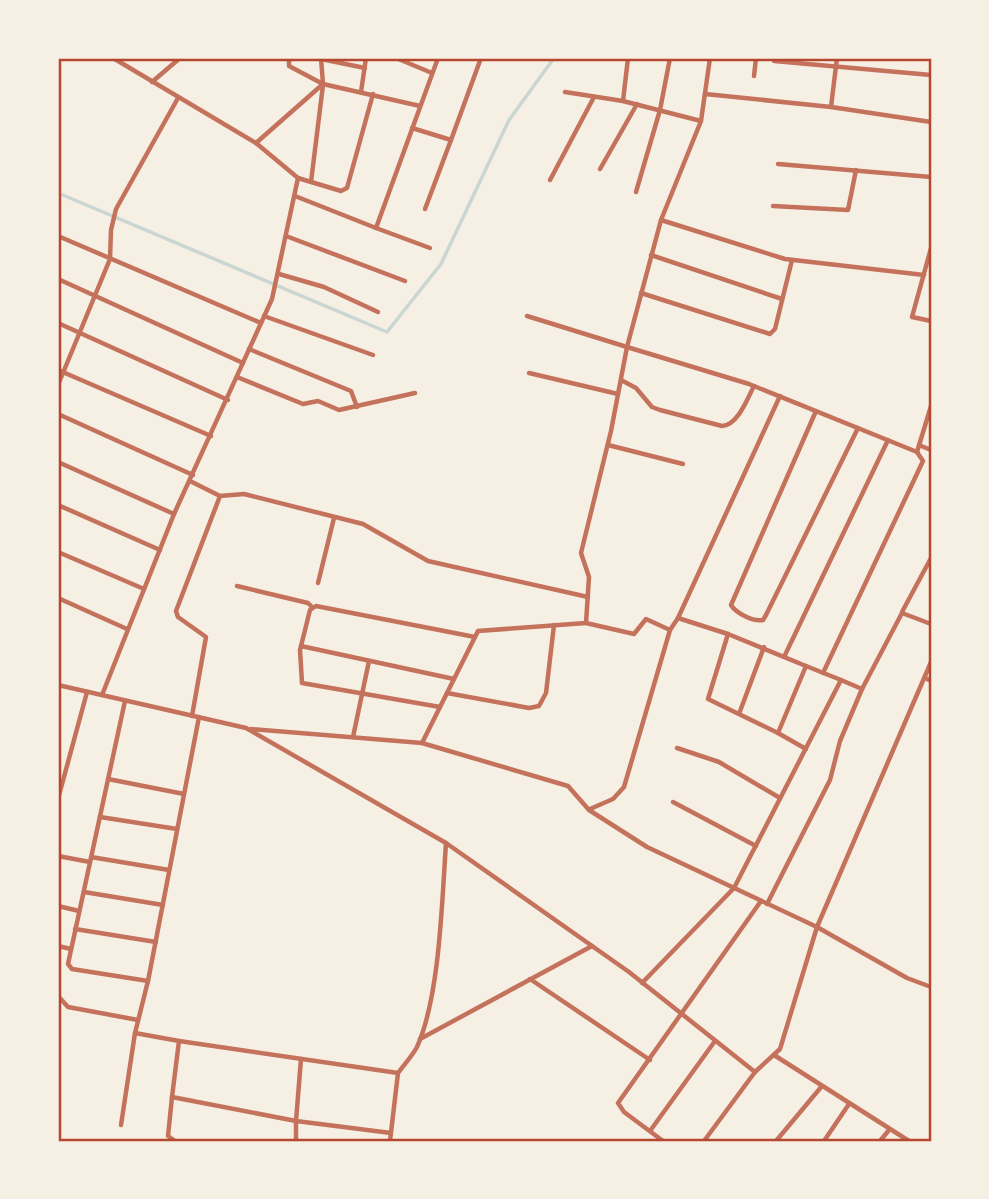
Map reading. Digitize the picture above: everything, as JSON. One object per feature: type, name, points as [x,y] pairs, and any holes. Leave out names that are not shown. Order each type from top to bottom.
[{"type":"street","points":[[113,58],[256,143],[298,178],[341,191],[347,188],[373,94]]},
{"type":"street","points":[[152,82],[180,58]]},
{"type":"street","points":[[289,58],[289,66],[323,84],[420,106]]},
{"type":"street","points":[[311,182],[323,84],[321,58],[365,68]]},
{"type":"street","points":[[361,92],[366,58]]},
{"type":"street","points":[[396,58],[432,73]]},
{"type":"street","points":[[376,228],[438,58]]},
{"type":"street","points":[[425,209],[481,58]]},
{"type":"street","points":[[623,101],[628,58]]},
{"type":"street","points":[[636,192],[660,110],[670,58]]},
{"type":"street","points":[[586,623],[589,577],[581,553],[641,293],[661,220],[701,121],[710,58]]},
{"type":"street","points":[[754,76],[755,58]]},
{"type":"street","points":[[831,107],[837,58]]},
{"type":"street","points":[[774,61],[931,75]]},
{"type":"street","points":[[256,143],[323,84]]},
{"type":"street","points":[[565,92],[623,101],[701,121]]},
{"type":"street","points":[[705,93],[831,107],[931,122]]},
{"type":"street","points":[[550,180],[594,96]]},
{"type":"street","points":[[58,385],[60,371],[80,334],[110,259],[111,230],[116,209],[178,98]]},
{"type":"street","points":[[600,169],[636,104]]},
{"type":"street","points":[[412,128],[451,140]]},
{"type":"street","points":[[778,164],[931,177]]},
{"type":"street","points":[[773,206],[848,210],[856,170]]},
{"type":"street","points":[[102,695],[174,514],[272,299],[298,178]]},
{"type":"street","points":[[295,196],[430,248]]},
{"type":"street","points":[[661,220],[792,260],[924,275]]},
{"type":"street","points":[[58,236],[261,323]]},
{"type":"street","points":[[286,236],[405,281]]},
{"type":"street","points":[[931,248],[912,317],[931,321]]},
{"type":"street","points":[[652,256],[782,299]]},
{"type":"street","points":[[641,293],[770,334],[775,329],[792,260]]},
{"type":"street","points":[[279,274],[324,287],[378,312]]},
{"type":"street","points":[[58,279],[243,363]]},
{"type":"street","points":[[264,316],[373,355]]},
{"type":"street","points":[[527,316],[754,386],[917,452],[923,461],[823,673]]},
{"type":"street","points":[[58,323],[228,400]]},
{"type":"street","points":[[249,349],[351,391],[357,407]]},
{"type":"street","points":[[60,371],[211,436]]},
{"type":"street","points":[[529,373],[618,394]]},
{"type":"street","points":[[237,377],[303,404],[318,401],[339,410],[415,393]]},
{"type":"street","points":[[621,380],[636,388],[652,407],[722,426],[735,420],[754,386]]},
{"type":"street","points":[[589,810],[613,799],[624,787],[670,630],[678,618],[780,396]]},
{"type":"street","points":[[917,452],[931,407]]},
{"type":"street","points":[[816,411],[731,605],[734,610],[757,621],[766,615],[858,428]]},
{"type":"street","points":[[58,414],[191,478],[220,496],[244,494],[369,526],[428,561],[588,597]]},
{"type":"street","points":[[785,655],[888,440]]},
{"type":"street","points":[[608,445],[683,464]]},
{"type":"street","points":[[919,445],[931,450]]},
{"type":"street","points":[[58,462],[174,514]]},
{"type":"street","points":[[192,716],[206,637],[178,617],[176,611],[220,496]]},
{"type":"street","points":[[58,505],[160,550]]},
{"type":"street","points":[[318,583],[334,518]]},
{"type":"street","points":[[58,552],[144,589]]},
{"type":"street","points":[[663,1141],[624,1112],[618,1103],[764,903],[830,780],[840,741],[862,689],[931,558]]},
{"type":"street","points":[[237,586],[308,603],[312,607],[475,637]]},
{"type":"street","points":[[58,599],[128,629]]},
{"type":"street","points":[[312,607],[301,646],[302,683],[440,707]]},
{"type":"street","points":[[902,613],[931,624]]},
{"type":"street","points":[[678,618],[785,655],[862,689]]},
{"type":"street","points":[[422,743],[478,631],[586,623],[634,634],[646,619],[670,630]]},
{"type":"street","points":[[447,693],[529,708],[539,706],[546,694],[554,625]]},
{"type":"street","points":[[728,634],[708,699],[806,748]]},
{"type":"street","points":[[301,646],[454,679]]},
{"type":"street","points":[[740,714],[764,648]]},
{"type":"street","points":[[353,737],[369,661]]},
{"type":"street","points":[[704,1141],[755,1072],[780,1049],[817,927],[931,662]]},
{"type":"street","points":[[778,733],[806,666]]},
{"type":"street","points":[[925,678],[931,681]]},
{"type":"street","points":[[642,983],[734,888],[841,680]]},
{"type":"street","points":[[58,685],[246,729],[422,743],[568,786],[589,810],[647,848],[817,927],[907,978],[931,987]]},
{"type":"street","points":[[58,799],[87,692]]},
{"type":"street","points":[[125,701],[68,964],[72,969],[148,981]]},
{"type":"street","points":[[121,1125],[135,1033],[156,942],[199,718]]},
{"type":"street","points":[[246,729],[446,843],[642,983],[755,1072]]},
{"type":"street","points":[[677,748],[719,762],[780,798]]},
{"type":"street","points":[[108,779],[184,794]]},
{"type":"street","points":[[673,802],[756,846]]},
{"type":"street","points":[[100,817],[177,829]]},
{"type":"street","points":[[390,1141],[398,1073],[419,1039],[435,967],[446,843]]},
{"type":"street","points":[[58,856],[169,870]]},
{"type":"street","points":[[83,892],[163,905]]},
{"type":"street","points":[[58,905],[79,911]]},
{"type":"street","points":[[75,929],[156,942]]},
{"type":"street","points":[[58,946],[71,949]]},
{"type":"street","points":[[419,1039],[592,946]]},
{"type":"street","points":[[530,979],[650,1060]]},
{"type":"street","points":[[58,996],[68,1007],[138,1020]]},
{"type":"street","points":[[135,1033],[398,1073]]},
{"type":"street","points":[[175,1141],[168,1136],[179,1041]]},
{"type":"street","points":[[649,1131],[715,1041]]},
{"type":"street","points":[[774,1055],[909,1141]]},
{"type":"street","points":[[296,1141],[301,1059]]},
{"type":"street","points":[[776,1141],[822,1086]]},
{"type":"street","points":[[172,1097],[296,1121],[391,1133]]},
{"type":"street","points":[[824,1141],[849,1104]]},
{"type":"street","points":[[880,1141],[889,1130]]},
{"type":"waterway","points":[[58,193],[387,332],[441,264],[509,120],[554,58]]}]
